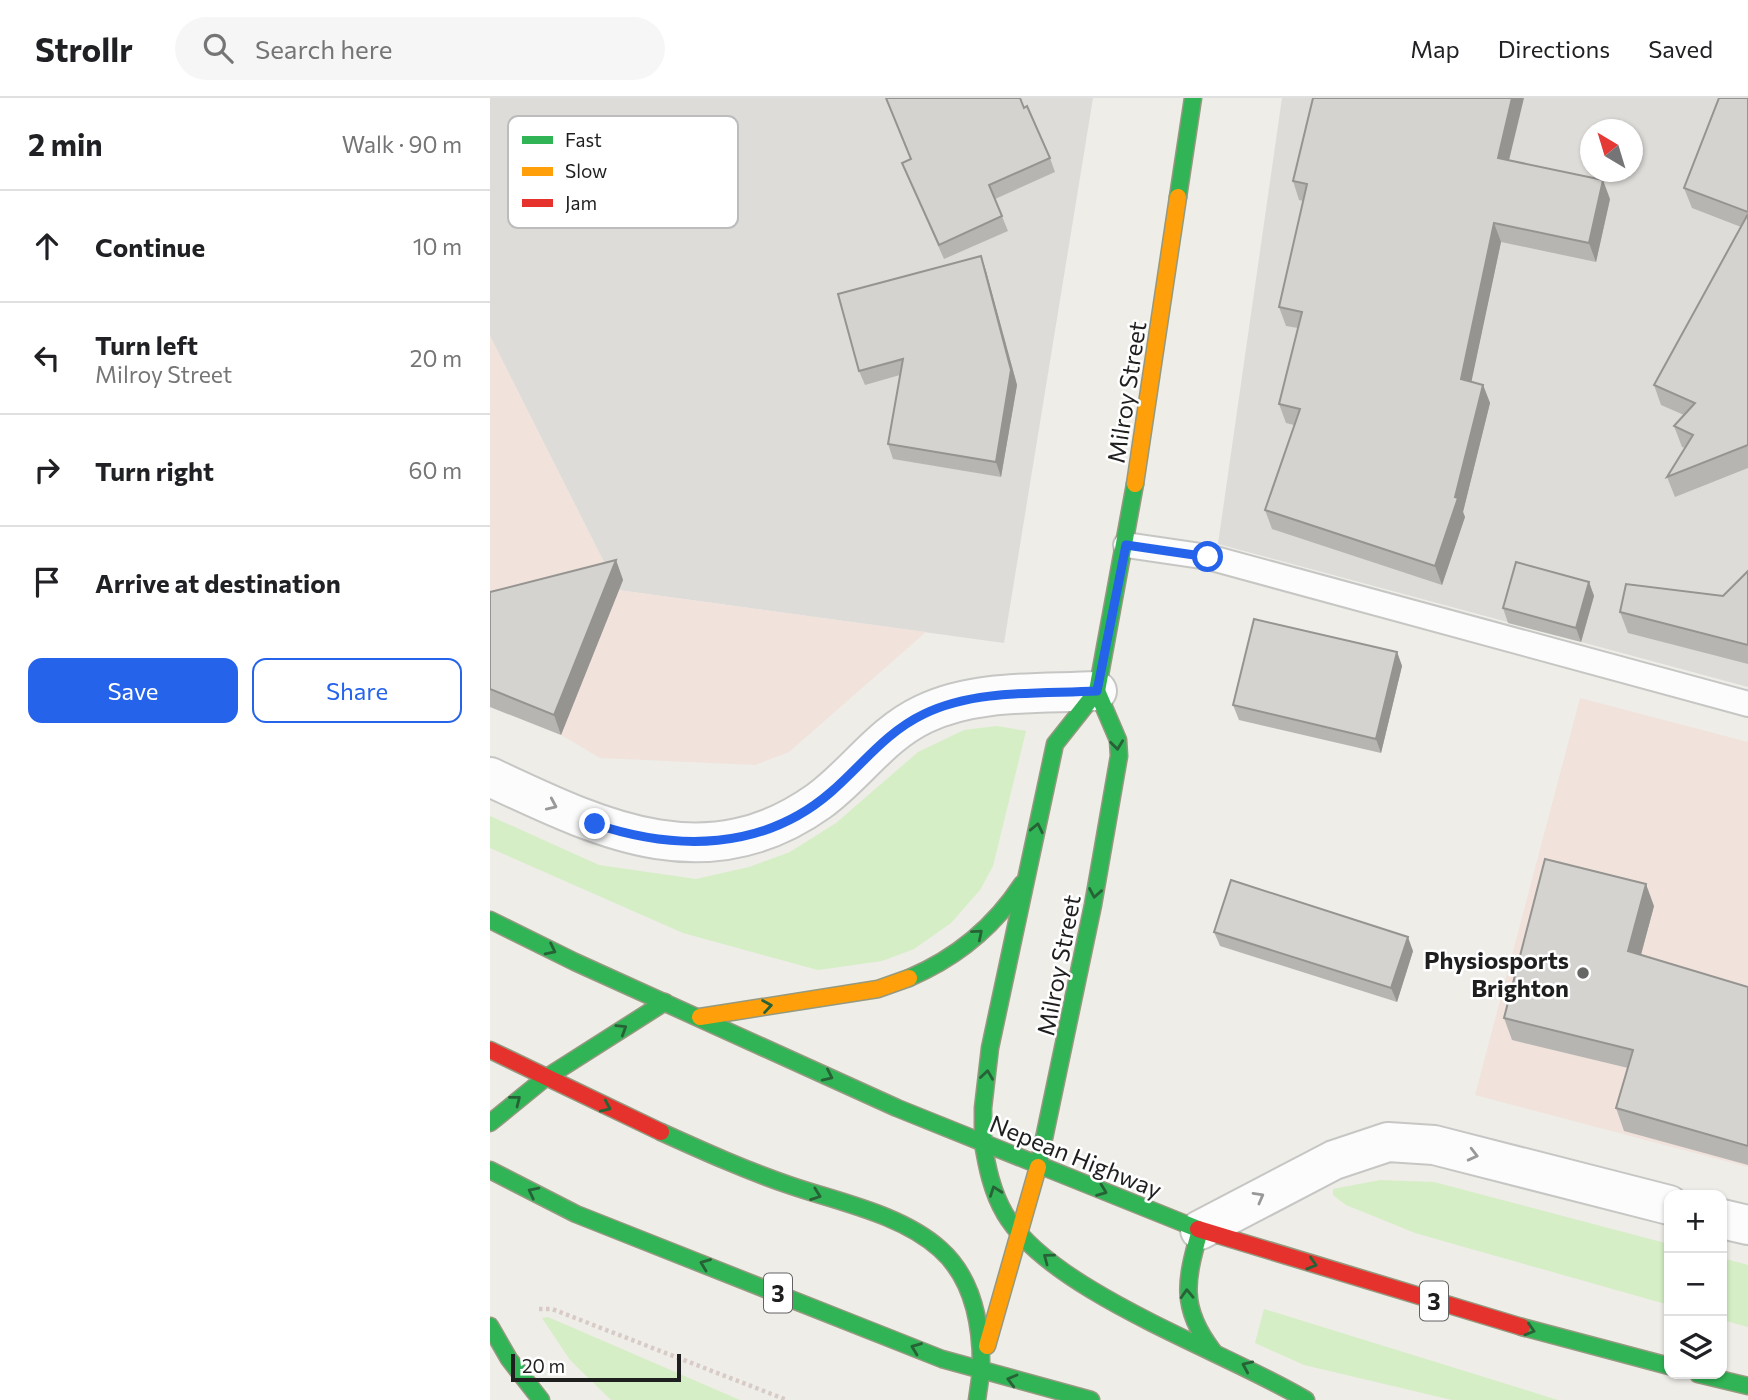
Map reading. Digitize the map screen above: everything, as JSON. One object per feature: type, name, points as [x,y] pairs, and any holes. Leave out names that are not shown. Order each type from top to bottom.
[{"type":"main road","name":"Milroy Street","points":[[1193,98],[1126,545],[1097,691],[1055,744],[990,1048],[983,1108],[983,1143],[994,1191],[1020,1234],[1074,1278],[1126,1311],[1264,1373],[1306,1400]]},
{"type":"main road","name":"Milroy Street","points":[[981,1371],[1038,1167],[1093,905],[1119,757],[1118,740],[1097,691]]},
{"type":"main road","points":[[700,1017],[878,989],[909,978],[955,951],[991,923],[1013,899],[1027,874]]},
{"type":"main road","name":"Nepean Highway","points":[[490,920],[897,1108],[1199,1230],[1550,1336],[1664,1365]]},
{"type":"main road","points":[[490,1123],[544,1079],[665,1002]]},
{"type":"main road","points":[[490,1050],[544,1079],[741,1166],[933,1242],[957,1270],[976,1308],[981,1327],[981,1371],[977,1400]]},
{"type":"main road","name":"3","points":[[490,1170],[576,1214],[981,1371],[1091,1400]]},
{"type":"main road","points":[[1199,1230],[1185,1294],[1194,1325],[1213,1351]]},
{"type":"main road","points":[[490,1326],[514,1365],[541,1400]]},
{"type":"main road","points":[[1717,1379],[1748,1387]]},
{"type":"street","points":[[490,777],[595,824],[635,836],[694,844],[737,839],[775,825],[808,808],[831,791],[879,744],[925,713],[976,699],[1097,691]]},
{"type":"street","points":[[1199,1230],[1334,1160],[1388,1142],[1434,1145],[1664,1204]]},
{"type":"street","points":[[1727,1220],[1748,1225]]},
{"type":"lane","points":[[1126,545],[1208,557],[1748,704]]},
{"type":"path","points":[[535,1309],[552,1309],[787,1400]]},
{"type":"shaded area","points":[[490,98],[1093,98],[1004,643],[618,590],[490,336]]},
{"type":"shaded area","points":[[1282,98],[1748,98],[1748,687],[1218,544]]},
{"type":"shaded area","points":[[490,336],[618,590],[926,632],[789,752],[755,765],[600,758],[561,735],[490,707]]},
{"type":"shaded area","points":[[1580,698],[1748,742],[1748,1167],[1475,1095]]},
{"type":"green space","points":[[997,726],[1026,731],[993,866],[980,890],[951,923],[914,949],[882,961],[818,970],[683,933],[490,848],[490,816],[599,865],[696,879],[749,867],[790,852],[836,823],[918,752],[964,730]]},
{"type":"green space","points":[[1380,1180],[1434,1182],[1664,1243],[1664,1304],[1415,1233],[1346,1205],[1333,1195],[1333,1189]]},
{"type":"green space","points":[[1727,1259],[1748,1265],[1748,1327],[1727,1321]]},
{"type":"green space","points":[[1264,1309],[1558,1400],[1452,1400],[1304,1365],[1255,1343]]},
{"type":"green space","points":[[548,1317],[740,1400],[611,1400],[570,1360],[542,1318]]},
{"type":"building","points":[[886,98],[1020,98],[1024,108],[1027,106],[1050,158],[989,185],[1002,216],[939,245],[902,163],[911,159]]},
{"type":"building","points":[[1313,98],[1512,98],[1498,158],[1580,175],[1580,182],[1603,182],[1589,243],[1494,223],[1461,379],[1483,385],[1455,497],[1458,498],[1435,566],[1265,510],[1300,409],[1279,404],[1302,312],[1279,307],[1307,184],[1293,181]]},
{"type":"building","points":[[1719,98],[1748,98],[1748,212],[1684,188]]},
{"type":"building","points":[[1748,214],[1748,445],[1667,477],[1693,435],[1674,426],[1695,403],[1654,385]]},
{"type":"building","points":[[981,256],[1011,370],[996,462],[888,444],[903,359],[859,371],[838,294]]},
{"type":"building","points":[[616,560],[554,715],[490,689],[490,592]]},
{"type":"building","points":[[1516,562],[1589,582],[1576,628],[1503,608]]},
{"type":"building","points":[[1748,571],[1748,645],[1620,612],[1626,584],[1723,596]]},
{"type":"building","points":[[1254,619],[1397,652],[1376,739],[1233,705]]},
{"type":"building","points":[[1545,859],[1646,884],[1628,951],[1748,987],[1748,1146],[1616,1108],[1633,1050],[1504,1018]]},
{"type":"building","points":[[1231,880],[1408,937],[1391,988],[1214,932]]},
{"type":"traffic: fast","points":[[1178,197],[1193,98]]},
{"type":"traffic: fast","points":[[983,1143],[983,1108],[990,1048],[1055,744],[1097,691],[1135,484]]},
{"type":"traffic: fast","points":[[1038,1167],[1093,905],[1119,756],[1118,740],[1097,691]]},
{"type":"traffic: fast","points":[[909,978],[943,961],[973,940],[999,914],[1022,884]]},
{"type":"traffic: fast","points":[[490,920],[575,962],[897,1108],[1198,1229]]},
{"type":"traffic: fast","points":[[490,1123],[544,1079],[665,1002]]},
{"type":"traffic: fast","points":[[661,1132],[756,1173],[868,1210],[924,1237],[952,1261],[969,1290],[978,1322],[981,1372]]},
{"type":"traffic: fast","points":[[983,1143],[988,1170],[1000,1206],[1028,1243],[1060,1270],[1143,1318],[1306,1400]]},
{"type":"traffic: fast","points":[[490,1170],[576,1214],[942,1359],[1091,1400]]},
{"type":"traffic: fast","points":[[1200,1230],[1191,1264],[1188,1293],[1195,1321],[1213,1351]]},
{"type":"traffic: fast","points":[[490,1326],[509,1359],[541,1400]]},
{"type":"traffic: fast","points":[[1522,1327],[1664,1365]]},
{"type":"traffic: fast","points":[[977,1400],[981,1372]]},
{"type":"traffic: fast","points":[[1719,1379],[1748,1386]]},
{"type":"traffic: slow","points":[[1135,484],[1178,197]]},
{"type":"traffic: slow","points":[[700,1017],[878,989],[909,978]]},
{"type":"traffic: slow","points":[[987,1346],[1038,1167]]},
{"type":"traffic: jam","points":[[490,1050],[661,1132]]},
{"type":"traffic: jam","points":[[1198,1229],[1522,1327]]},
{"type":"place","name":"Physiosports Brighton","points":[[1583,973]]},
{"type":"route","points":[[595,824],[655,841],[694,844],[737,839],[775,825],[808,808],[831,791],[879,744],[925,713],[966,700],[997,696],[1097,691],[1126,545],[1208,557]]}]
